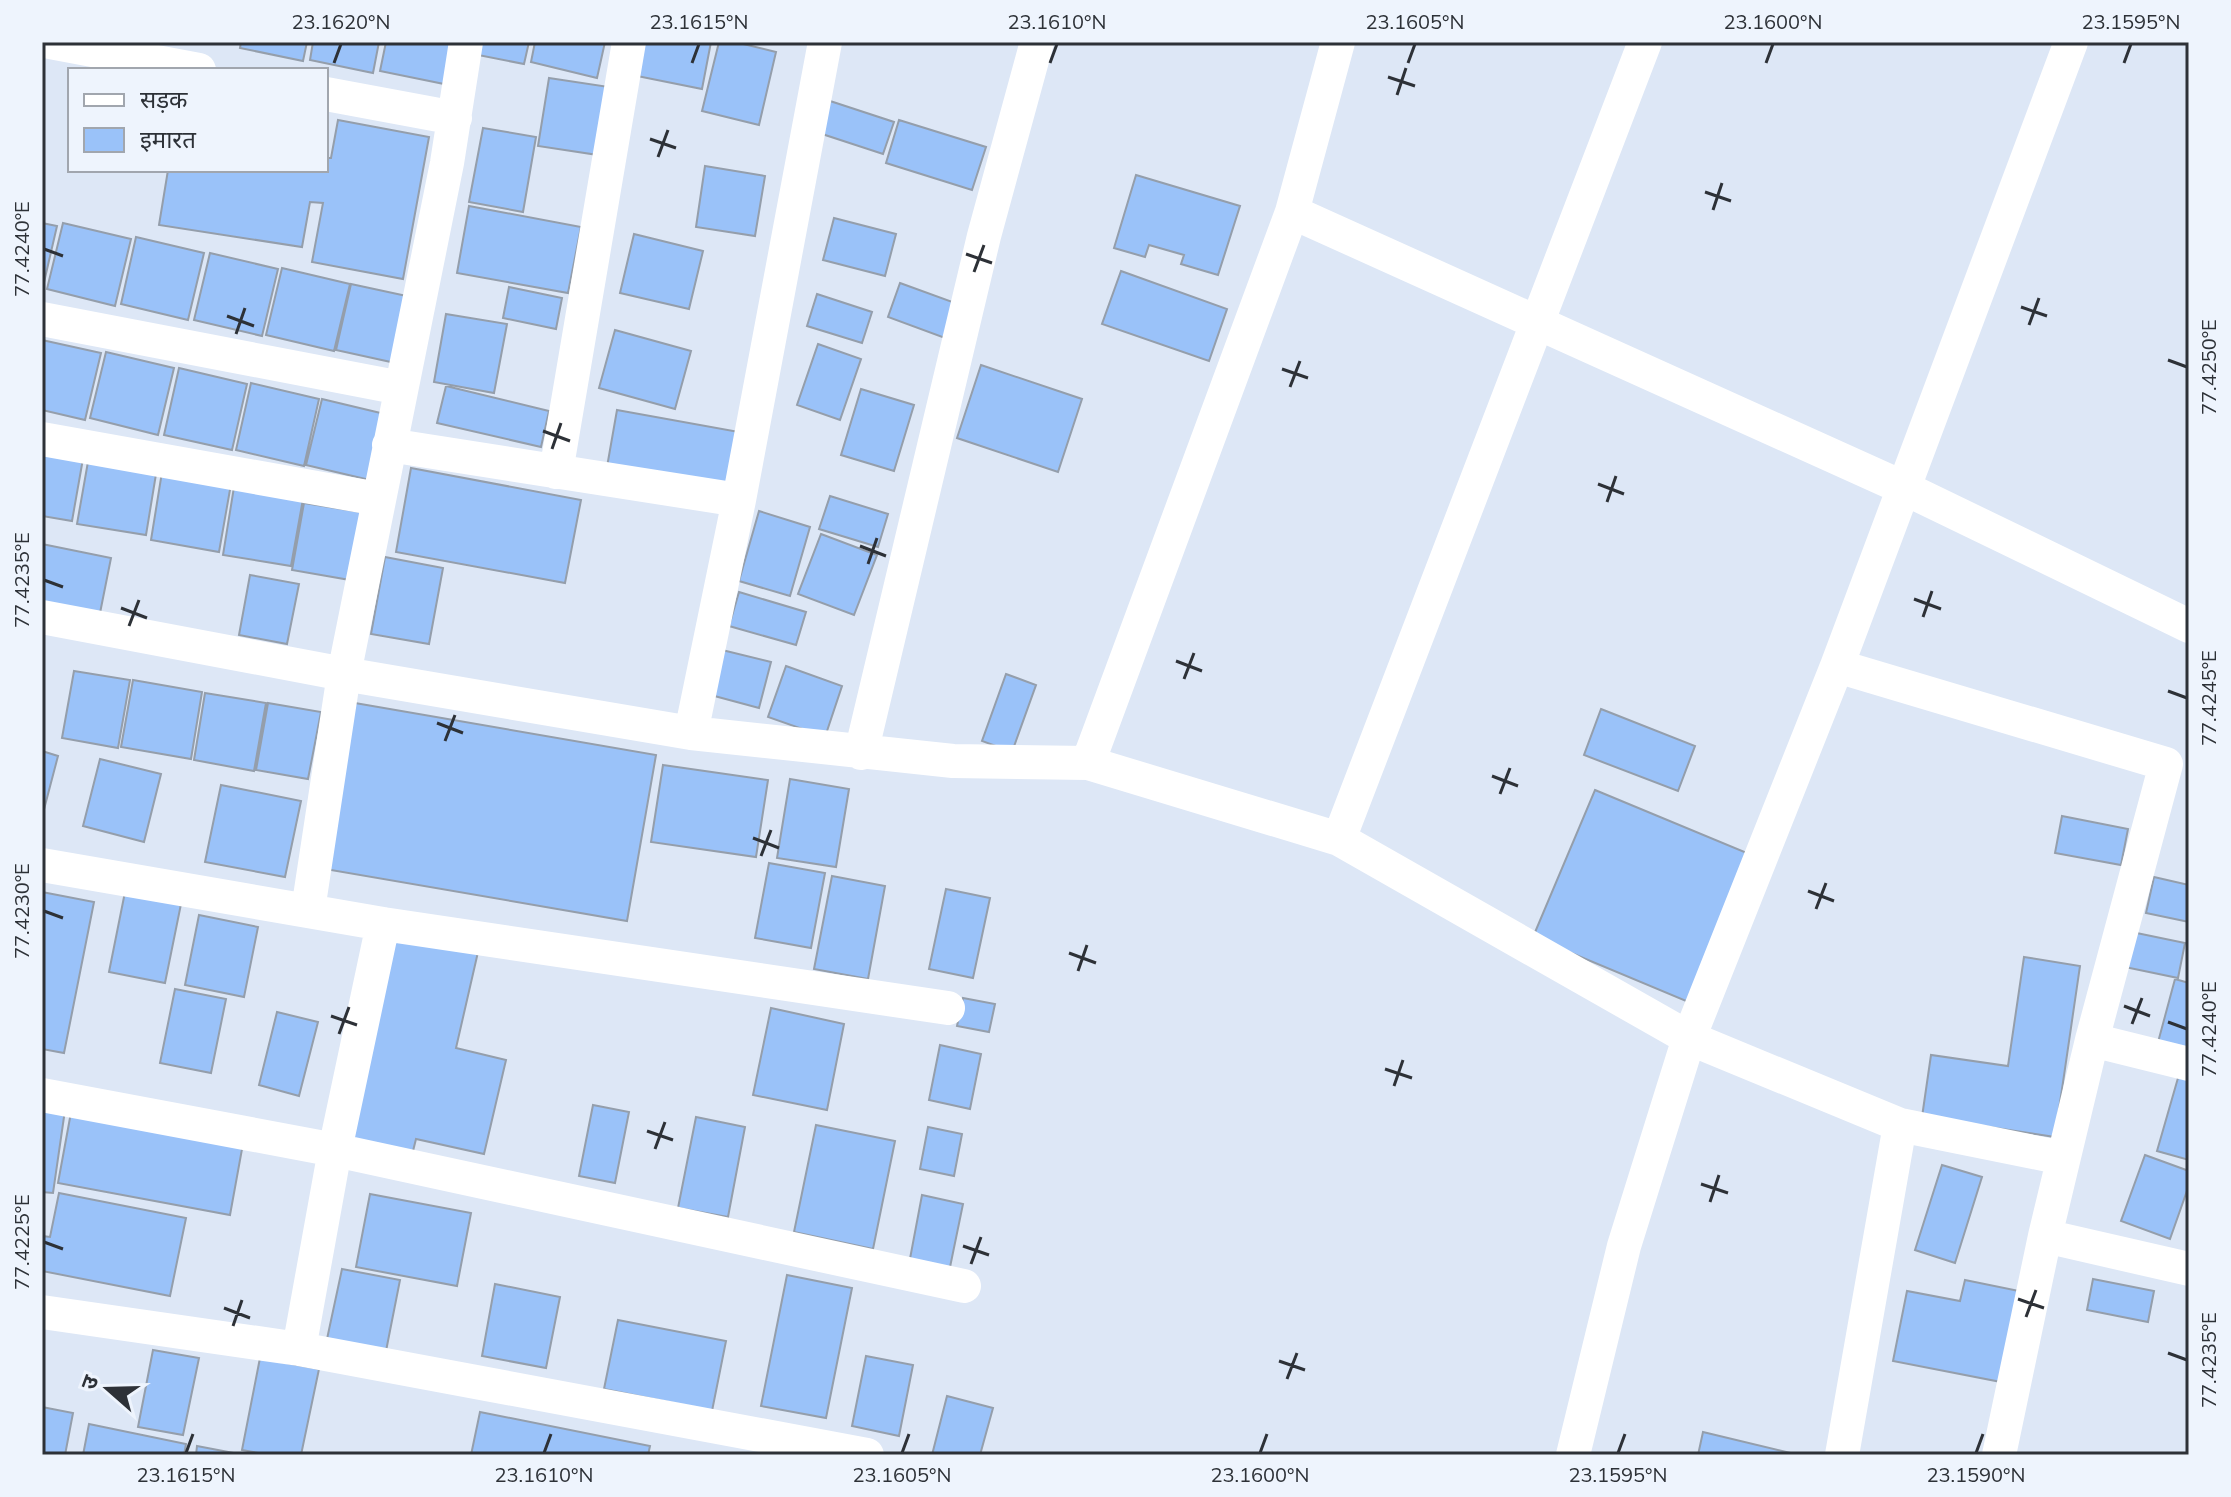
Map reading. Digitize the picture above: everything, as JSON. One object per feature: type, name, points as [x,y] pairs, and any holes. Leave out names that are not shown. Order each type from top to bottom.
[{"type":"street","points":[[50,42],[188,68]]},
{"type":"street","points":[[308,910],[344,674],[455,118],[466,42]]},
{"type":"street","points":[[556,472],[629,42]]},
{"type":"street","points":[[691,733],[739,500],[825,42]]},
{"type":"street","points":[[861,753],[984,236],[1037,42]]},
{"type":"street","points":[[1088,763],[1292,212],[1338,42]]},
{"type":"street","points":[[1339,839],[1645,42]]},
{"type":"street","points":[[1573,1455],[1624,1246],[1689,1038],[1837,666],[2071,42]]},
{"type":"street","points":[[328,94],[455,118]]},
{"type":"street","points":[[1292,212],[1904,488],[2189,626]]},
{"type":"street","points":[[42,319],[401,388]]},
{"type":"street","points":[[42,439],[378,499]]},
{"type":"street","points":[[389,445],[739,500]]},
{"type":"street","points":[[42,617],[344,674],[691,733],[953,761],[1088,763],[1339,839],[1689,1038],[1900,1125],[2063,1158]]},
{"type":"street","points":[[1837,666],[2177,767],[2092,1040],[2045,1236],[1999,1455]]},
{"type":"street","points":[[42,865],[383,924],[948,1008]]},
{"type":"street","points":[[299,1349],[335,1150],[383,924]]},
{"type":"street","points":[[2092,1040],[2189,1064]]},
{"type":"street","points":[[42,1095],[335,1150],[964,1286]]},
{"type":"street","points":[[1842,1455],[1900,1125]]},
{"type":"street","points":[[2045,1236],[2189,1269]]},
{"type":"street","points":[[42,1312],[299,1349],[864,1455]]},
{"type":"building","points":[[241,42],[307,42],[303,61],[240,48]]},
{"type":"building","points":[[313,42],[379,42],[373,73],[310,60]]},
{"type":"building","points":[[386,42],[457,42],[449,85],[380,71]]},
{"type":"building","points":[[475,42],[529,42],[524,64],[473,54]]},
{"type":"building","points":[[535,42],[605,42],[597,78],[531,62]]},
{"type":"building","points":[[644,42],[711,42],[702,89],[637,76]]},
{"type":"building","points":[[719,42],[735,42],[776,52],[759,125],[702,111]]},
{"type":"building","points":[[549,78],[609,87],[598,155],[538,146]]},
{"type":"building","points":[[824,99],[894,122],[883,154],[813,131]]},
{"type":"building","points":[[338,120],[429,137],[403,279],[312,262],[323,203],[310,202],[302,247],[159,225],[168,172],[328,172],[328,158],[331,158]]},
{"type":"building","points":[[899,120],[986,147],[972,190],[886,163]]},
{"type":"building","points":[[483,128],[536,137],[523,212],[469,202]]},
{"type":"building","points":[[705,166],[765,176],[755,236],[696,227]]},
{"type":"building","points":[[1136,175],[1240,206],[1218,275],[1181,264],[1184,255],[1149,245],[1145,257],[1114,248]]},
{"type":"building","points":[[469,206],[581,227],[568,293],[457,273]]},
{"type":"building","points":[[834,218],[896,234],[885,276],[823,260]]},
{"type":"building","points":[[42,223],[57,226],[42,291]]},
{"type":"building","points":[[63,223],[131,239],[115,306],[47,289]]},
{"type":"building","points":[[634,234],[703,251],[689,309],[620,293]]},
{"type":"building","points":[[136,237],[204,253],[188,320],[121,304]]},
{"type":"building","points":[[210,253],[278,269],[262,336],[194,320]]},
{"type":"building","points":[[282,268],[350,284],[334,351],[266,335]]},
{"type":"building","points":[[1121,271],[1227,309],[1209,361],[1102,324]]},
{"type":"building","points":[[900,283],[958,304],[945,338],[888,317]]},
{"type":"building","points":[[351,284],[416,298],[400,364],[336,350]]},
{"type":"building","points":[[509,287],[562,298],[556,329],[503,318]]},
{"type":"building","points":[[817,294],[872,312],[862,343],[807,326]]},
{"type":"building","points":[[446,314],[507,324],[494,393],[434,382]]},
{"type":"building","points":[[615,330],[691,351],[675,409],[599,388]]},
{"type":"building","points":[[42,340],[101,353],[85,420],[42,410]]},
{"type":"building","points":[[818,344],[861,359],[840,420],[797,405]]},
{"type":"building","points":[[106,352],[174,368],[158,435],[90,418]]},
{"type":"building","points":[[981,365],[1082,399],[1058,472],[957,438]]},
{"type":"building","points":[[179,368],[247,384],[232,450],[164,435]]},
{"type":"building","points":[[251,383],[319,399],[304,466],[236,450]]},
{"type":"building","points":[[446,386],[549,411],[541,447],[437,423]]},
{"type":"building","points":[[861,389],[914,405],[894,471],[841,455]]},
{"type":"building","points":[[322,399],[389,415],[374,481],[306,465]]},
{"type":"building","points":[[617,410],[750,434],[739,491],[607,467]]},
{"type":"building","points":[[42,446],[84,453],[72,521],[42,516]]},
{"type":"building","points":[[89,456],[157,468],[146,535],[77,524]]},
{"type":"building","points":[[411,468],[581,500],[565,583],[396,552]]},
{"type":"building","points":[[162,472],[231,484],[219,552],[151,540]]},
{"type":"building","points":[[234,487],[303,499],[291,566],[223,555]]},
{"type":"building","points":[[830,496],[888,514],[878,547],[819,529]]},
{"type":"building","points":[[304,503],[361,512],[350,580],[292,570]]},
{"type":"building","points":[[759,511],[810,527],[790,596],[739,581]]},
{"type":"building","points":[[821,534],[877,555],[854,615],[798,594]]},
{"type":"building","points":[[42,544],[111,558],[99,618],[42,607]]},
{"type":"building","points":[[385,557],[443,568],[429,644],[371,634]]},
{"type":"building","points":[[250,575],[299,584],[287,644],[239,635]]},
{"type":"building","points":[[739,592],[806,612],[796,645],[729,626]]},
{"type":"building","points":[[718,649],[771,662],[759,708],[707,694]]},
{"type":"building","points":[[786,666],[842,686],[825,737],[768,717]]},
{"type":"building","points":[[74,671],[130,680],[118,748],[62,738]]},
{"type":"building","points":[[1006,674],[1036,685],[1012,752],[982,741]]},
{"type":"building","points":[[133,680],[202,692],[191,759],[121,747]]},
{"type":"building","points":[[205,693],[266,703],[254,771],[194,760]]},
{"type":"building","points":[[268,703],[321,712],[308,779],[256,770]]},
{"type":"building","points":[[355,703],[656,755],[627,921],[325,869]]},
{"type":"building","points":[[1601,709],[1695,746],[1678,791],[1584,755]]},
{"type":"building","points":[[42,751],[58,756],[42,817]]},
{"type":"building","points":[[100,759],[161,774],[144,842],[83,826]]},
{"type":"building","points":[[663,765],[768,780],[756,857],[651,842]]},
{"type":"building","points":[[790,779],[849,789],[836,867],[777,858]]},
{"type":"building","points":[[221,785],[301,801],[285,877],[205,862]]},
{"type":"building","points":[[1595,790],[1759,858],[1698,1006],[1533,937]]},
{"type":"building","points":[[2062,816],[2128,829],[2121,865],[2055,853]]},
{"type":"building","points":[[769,863],[825,873],[811,948],[755,938]]},
{"type":"building","points":[[832,876],[885,886],[868,979],[814,969]]},
{"type":"building","points":[[2154,877],[2189,885],[2189,922],[2146,913]]},
{"type":"building","points":[[946,889],[990,898],[973,978],[929,969]]},
{"type":"building","points":[[42,892],[94,902],[64,1053],[42,1049]]},
{"type":"building","points":[[125,892],[181,904],[165,983],[109,972]]},
{"type":"building","points":[[199,915],[258,927],[244,997],[185,985]]},
{"type":"building","points":[[2127,931],[2185,943],[2178,978],[2120,966]]},
{"type":"building","points":[[396,933],[478,952],[456,1048],[506,1060],[484,1154],[416,1139],[412,1155],[349,1141]]},
{"type":"building","points":[[2024,957],[2080,966],[2055,1137],[1922,1117],[1931,1055],[2008,1066]]},
{"type":"building","points":[[2175,979],[2189,983],[2189,1055],[2157,1046]]},
{"type":"building","points":[[175,989],[226,999],[211,1073],[160,1063]]},
{"type":"building","points":[[963,998],[995,1004],[989,1032],[957,1026]]},
{"type":"building","points":[[771,1008],[844,1024],[827,1110],[753,1095]]},
{"type":"building","points":[[277,1012],[318,1022],[299,1096],[259,1085]]},
{"type":"building","points":[[940,1045],[981,1054],[970,1109],[929,1100]]},
{"type":"building","points":[[2180,1071],[2189,1074],[2189,1160],[2157,1151]]},
{"type":"building","points":[[593,1105],[629,1112],[615,1183],[579,1176]]},
{"type":"building","points":[[42,1107],[65,1110],[53,1193],[42,1192]]},
{"type":"building","points":[[72,1107],[244,1138],[230,1215],[58,1183]]},
{"type":"building","points":[[696,1117],[745,1127],[728,1217],[678,1208]]},
{"type":"building","points":[[816,1125],[895,1141],[873,1249],[794,1232]]},
{"type":"building","points":[[928,1127],[962,1134],[954,1176],[920,1169]]},
{"type":"building","points":[[2145,1155],[2189,1171],[2189,1185],[2170,1239],[2121,1221]]},
{"type":"building","points":[[1942,1165],[1982,1177],[1955,1263],[1915,1250]]},
{"type":"building","points":[[59,1193],[186,1218],[170,1296],[42,1271],[42,1236],[50,1237]]},
{"type":"building","points":[[370,1194],[471,1213],[457,1286],[356,1267]]},
{"type":"building","points":[[922,1195],[963,1204],[949,1272],[909,1264]]},
{"type":"building","points":[[342,1269],[400,1280],[386,1351],[327,1339]]},
{"type":"building","points":[[787,1275],[852,1288],[826,1418],[761,1406]]},
{"type":"building","points":[[2093,1279],[2154,1291],[2148,1322],[2087,1310]]},
{"type":"building","points":[[1965,1280],[2019,1291],[2001,1382],[1893,1361],[1907,1291],[1960,1301]]},
{"type":"building","points":[[495,1284],[560,1297],[546,1368],[482,1356]]},
{"type":"building","points":[[618,1320],[726,1341],[712,1411],[604,1389]]},
{"type":"building","points":[[153,1350],[199,1358],[183,1435],[138,1427]]},
{"type":"building","points":[[866,1356],[913,1365],[899,1436],[852,1426]]},
{"type":"building","points":[[260,1358],[319,1369],[301,1455],[269,1455],[242,1450]]},
{"type":"building","points":[[947,1396],[993,1408],[980,1455],[932,1455]]},
{"type":"building","points":[[42,1407],[73,1413],[65,1455],[42,1455]]},
{"type":"building","points":[[480,1412],[650,1446],[648,1455],[471,1455]]},
{"type":"building","points":[[89,1424],[186,1444],[184,1455],[83,1455]]},
{"type":"building","points":[[1703,1432],[1799,1455],[1698,1455]]},
{"type":"building","points":[[197,1446],[244,1455],[196,1455]]}]
